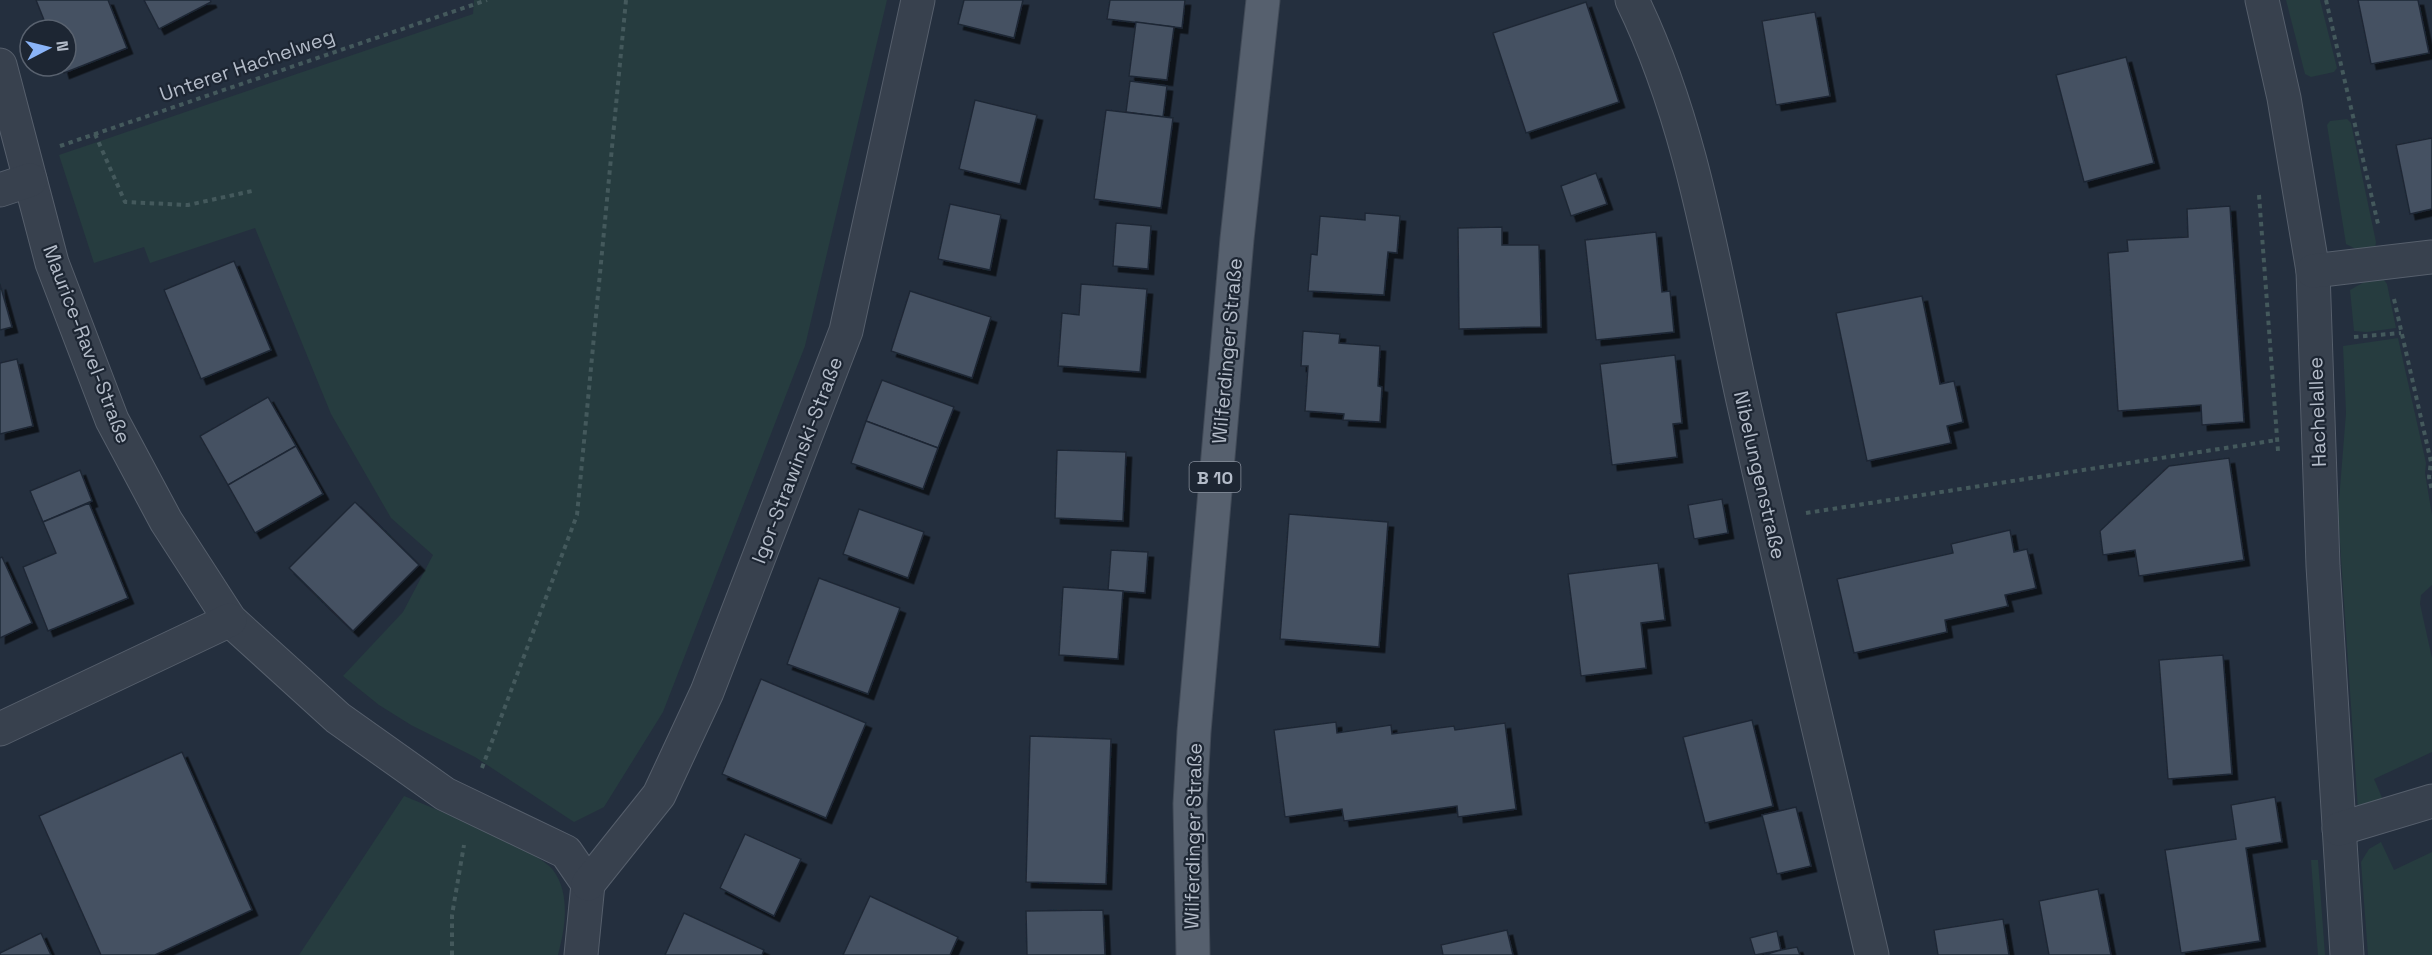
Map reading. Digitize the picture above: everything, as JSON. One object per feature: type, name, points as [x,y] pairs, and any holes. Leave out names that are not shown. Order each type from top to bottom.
[{"type":"main road","name":"Wilferdinger Straße","points":[[1193,955],[1190,804],[1194,732],[1235,263],[1263,0]]},
{"type":"street","name":"Igor-Strawinski-Straße","points":[[588,884],[659,795],[707,692],[846,331],[918,0]]},
{"type":"street","name":"Nibelungenstraße","points":[[1632,0],[1667,88],[1692,172],[1769,519],[1872,955]]},
{"type":"street","name":"Hachelallee","points":[[2262,0],[2312,181],[2323,567],[2347,955]]},
{"type":"street","name":"Maurice-Ravel-Straße","points":[[0,65],[15,185],[52,263],[112,420],[166,521],[230,620],[339,718],[445,794],[566,852],[588,884]]},
{"type":"street","points":[[2313,272],[2432,257]]},
{"type":"street","points":[[0,729],[230,620]]},
{"type":"street","points":[[2339,829],[2420,806]]},
{"type":"street","points":[[581,955],[588,884]]},
{"type":"path","name":"Unterer Hachelweg","points":[[15,185],[59,146],[487,0]]},
{"type":"path","points":[[452,955],[452,915],[468,804],[577,515],[626,0]]},
{"type":"path","points":[[95,134],[125,202],[188,205],[252,191]]},
{"type":"path","points":[[2259,194],[2278,463]]},
{"type":"path","points":[[1769,519],[2277,440]]},
{"type":"green space","points":[[474,0],[887,0],[805,346],[663,712],[604,807],[574,822],[475,757],[411,725],[379,705],[343,676],[403,612],[433,555],[391,518],[331,414],[255,228],[150,263],[144,247],[94,263],[59,155],[473,14]]},
{"type":"green space","points":[[2286,0],[2320,0],[2337,68],[2334,72],[2311,77],[2305,74]]},
{"type":"green space","points":[[2347,119],[2351,123],[2376,242],[2375,249],[2358,250],[2346,244],[2327,125],[2330,121]]},
{"type":"green space","points":[[2384,280],[2387,284],[2396,328],[2367,332],[2354,331],[2350,290],[2364,282]]},
{"type":"green space","points":[[2398,338],[2426,463],[2425,473],[2432,515],[2432,585],[2421,595],[2420,604],[2432,658],[2432,752],[2374,779],[2386,807],[2358,810],[2338,513],[2346,413],[2343,346]]},
{"type":"green space","points":[[404,796],[507,841],[553,870],[559,879],[565,912],[558,955],[299,955]]},
{"type":"green space","points":[[2381,842],[2394,870],[2432,852],[2432,955],[2368,955],[2361,862],[2369,849]]},
{"type":"green space","points":[[2311,860],[2318,860],[2325,955],[2318,955]]},
{"type":"building","points":[[36,0],[108,0],[127,48],[78,67],[78,18],[43,18]]},
{"type":"building","points":[[144,0],[210,0],[211,2],[159,29]]},
{"type":"building","points":[[964,0],[1023,0],[1014,38],[958,24]]},
{"type":"building","points":[[1110,0],[1185,0],[1182,28],[1107,19]]},
{"type":"building","points":[[2358,0],[2418,0],[2429,53],[2371,64]]},
{"type":"building","points":[[1586,2],[1619,102],[1526,133],[1493,33]]},
{"type":"building","points":[[1815,12],[1830,96],[1776,105],[1762,21]]},
{"type":"building","points":[[1136,22],[1174,27],[1167,80],[1129,76]]},
{"type":"building","points":[[2126,57],[2154,163],[2084,182],[2056,75]]},
{"type":"building","points":[[1130,81],[1167,86],[1163,117],[1126,112]]},
{"type":"building","points":[[975,100],[1037,115],[1020,184],[959,169]]},
{"type":"building","points":[[1106,110],[1173,118],[1161,208],[1094,199]]},
{"type":"building","points":[[2432,138],[2432,209],[2410,214],[2396,145]]},
{"type":"building","points":[[1596,173],[1607,204],[1571,216],[1561,186]]},
{"type":"building","points":[[950,204],[1001,215],[990,270],[938,259]]},
{"type":"building","points":[[2230,206],[2244,422],[2202,425],[2201,405],[2118,411],[2108,253],[2128,251],[2127,240],[2188,237],[2187,209]]},
{"type":"building","points":[[1365,213],[1400,216],[1397,253],[1388,252],[1384,295],[1308,291],[1311,254],[1317,255],[1320,216],[1365,220]]},
{"type":"building","points":[[1116,223],[1151,226],[1148,269],[1113,266]]},
{"type":"building","points":[[1502,227],[1502,245],[1539,245],[1541,327],[1459,329],[1458,228]]},
{"type":"building","points":[[1656,232],[1662,292],[1670,291],[1674,332],[1596,340],[1585,240]]},
{"type":"building","points":[[234,261],[271,350],[201,379],[164,290]]},
{"type":"building","points":[[0,284],[12,327],[0,330]]},
{"type":"building","points":[[1081,284],[1147,289],[1140,372],[1058,366],[1062,313],[1079,315]]},
{"type":"building","points":[[910,291],[991,317],[972,378],[891,351]]},
{"type":"building","points":[[1922,296],[1940,384],[1954,381],[1963,422],[1947,426],[1951,443],[1867,461],[1836,313]]},
{"type":"building","points":[[1303,331],[1340,334],[1339,343],[1380,346],[1378,386],[1382,387],[1380,422],[1343,420],[1344,414],[1305,411],[1308,366],[1301,366]]},
{"type":"building","points":[[1675,355],[1682,423],[1673,424],[1677,457],[1612,465],[1600,364]]},
{"type":"building","points":[[17,359],[33,426],[0,434],[0,363]]},
{"type":"building","points":[[882,380],[954,407],[938,448],[866,421]]},
{"type":"building","points":[[268,397],[296,446],[228,485],[200,436]]},
{"type":"building","points":[[866,421],[938,448],[923,489],[851,463]]},
{"type":"building","points":[[296,446],[323,494],[255,533],[228,485]]},
{"type":"building","points":[[1057,450],[1126,452],[1123,521],[1055,518]]},
{"type":"building","points":[[2229,458],[2244,560],[2139,576],[2135,550],[2103,555],[2100,531],[2169,466]]},
{"type":"building","points":[[80,470],[92,501],[43,522],[30,491]]},
{"type":"building","points":[[1722,499],[1728,533],[1694,539],[1688,505]]},
{"type":"building","points":[[355,502],[419,565],[353,631],[289,568]]},
{"type":"building","points":[[89,503],[128,598],[48,631],[23,567],[56,553],[43,522]]},
{"type":"building","points":[[859,509],[924,532],[908,578],[843,554]]},
{"type":"building","points":[[1289,514],[1388,522],[1379,647],[1280,639]]},
{"type":"building","points":[[2010,530],[2014,552],[2027,549],[2036,588],[2005,595],[2008,606],[1945,620],[1947,632],[1854,653],[1837,579],[1953,553],[1951,544]]},
{"type":"building","points":[[1111,550],[1148,552],[1145,593],[1108,590]]},
{"type":"building","points":[[2,557],[32,623],[0,638],[0,558]]},
{"type":"building","points":[[1658,563],[1665,620],[1641,623],[1646,668],[1581,676],[1568,574]]},
{"type":"building","points":[[819,578],[900,608],[868,694],[787,664]]},
{"type":"building","points":[[1063,587],[1123,591],[1118,659],[1059,655]]},
{"type":"building","points":[[2223,655],[2232,774],[2168,779],[2159,660]]},
{"type":"building","points":[[761,679],[866,723],[826,818],[722,774]]},
{"type":"building","points":[[1752,720],[1773,806],[1705,823],[1683,737]]},
{"type":"building","points":[[1336,722],[1337,733],[1391,725],[1392,734],[1454,726],[1455,730],[1505,723],[1516,809],[1458,817],[1457,806],[1344,821],[1342,809],[1285,817],[1274,730]]},
{"type":"building","points":[[1030,736],[1111,739],[1106,884],[1026,882]]},
{"type":"building","points":[[182,752],[252,910],[155,955],[101,955],[39,816]]},
{"type":"building","points":[[2275,797],[2282,842],[2246,848],[2260,941],[2181,953],[2165,850],[2236,839],[2231,805]]},
{"type":"building","points":[[1796,807],[1811,866],[1777,874],[1762,815]]},
{"type":"building","points":[[745,834],[801,859],[774,916],[720,888]]},
{"type":"building","points":[[2098,889],[2111,955],[2049,955],[2039,901]]},
{"type":"building","points":[[870,896],[958,937],[950,955],[843,955]]},
{"type":"building","points":[[1103,910],[1105,955],[1027,955],[1026,911]]},
{"type":"building","points":[[684,913],[764,950],[762,955],[665,955]]},
{"type":"building","points":[[2003,919],[2009,955],[1938,955],[1934,930]]},
{"type":"building","points":[[1507,930],[1513,955],[1443,955],[1441,945]]},
{"type":"building","points":[[1777,931],[1781,950],[1755,955],[1750,938]]},
{"type":"building","points":[[41,933],[51,955],[0,955],[0,953]]},
{"type":"building","points":[[1797,947],[1800,955],[1764,955],[1781,950]]}]
